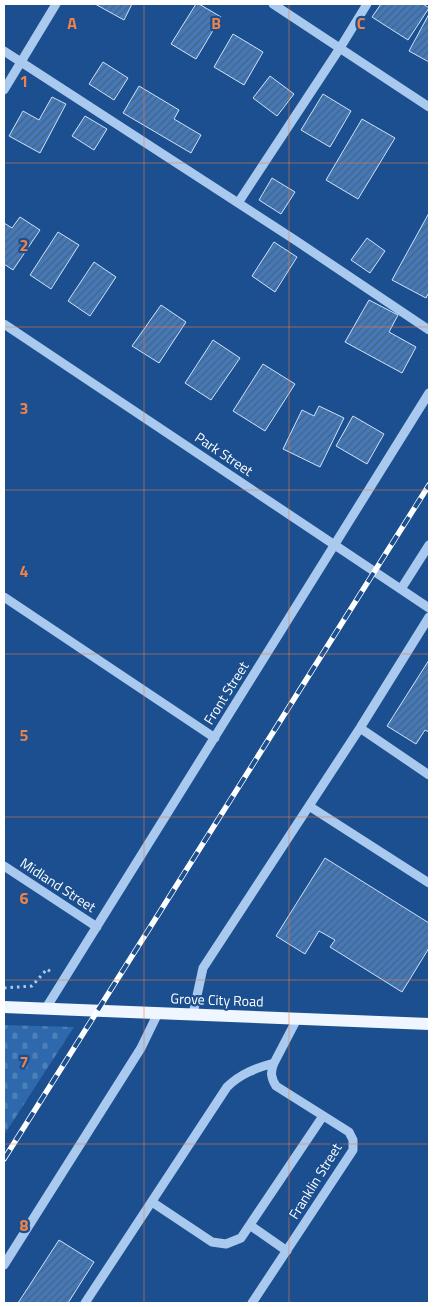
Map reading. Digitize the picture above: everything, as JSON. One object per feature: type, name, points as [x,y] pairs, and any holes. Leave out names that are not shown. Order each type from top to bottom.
[{"type":"main road","name":"Grove City Road","points":[[4,1007],[429,1024]]},
{"type":"street","points":[[4,90],[56,4]]},
{"type":"street","points":[[274,4],[429,107]]},
{"type":"street","points":[[238,203],[367,4]]},
{"type":"street","points":[[4,51],[429,330]]},
{"type":"street","name":"Park Street","points":[[4,324],[429,608]]},
{"type":"street","name":"Front Street","points":[[46,1008],[429,393]]},
{"type":"street","points":[[401,589],[429,545]]},
{"type":"street","points":[[4,597],[214,738]]},
{"type":"street","points":[[193,1014],[204,968],[360,728],[429,617]]},
{"type":"street","points":[[360,728],[429,775]]},
{"type":"street","points":[[309,806],[429,883]]},
{"type":"street","name":"Midland Street","points":[[4,866],[96,927]]},
{"type":"street","points":[[4,1265],[141,1048],[158,1013]]},
{"type":"street","points":[[85,1303],[227,1087],[235,1078],[274,1063],[297,1019]]},
{"type":"street","name":"Franklin Street","points":[[252,1303],[353,1150],[353,1140],[349,1132],[276,1086],[272,1079],[271,1071],[274,1063]]},
{"type":"street","points":[[152,1202],[212,1242],[226,1244],[241,1238],[251,1226],[323,1116]]},
{"type":"street","points":[[251,1226],[287,1250]]},
{"type":"path","points":[[4,988],[32,986],[47,969],[63,981]]},
{"type":"green space","points":[[4,1025],[74,1027],[4,1135]]},
{"type":"building","points":[[95,4],[132,4],[124,20]]},
{"type":"building","points":[[196,4],[221,17],[196,59],[171,44]]},
{"type":"building","points":[[381,4],[423,4],[429,8],[408,40],[372,17]]},
{"type":"building","points":[[429,14],[429,62],[409,51]]},
{"type":"building","points":[[233,34],[263,52],[244,85],[214,67]]},
{"type":"building","points":[[103,62],[128,78],[114,100],[89,84]]},
{"type":"building","points":[[270,76],[294,94],[277,116],[253,98]]},
{"type":"building","points":[[139,86],[179,110],[174,119],[201,135],[191,153],[123,113]]},
{"type":"building","points":[[323,94],[351,111],[330,147],[301,130]]},
{"type":"building","points":[[52,97],[66,104],[40,153],[9,136],[23,111],[39,120]]},
{"type":"building","points":[[85,116],[107,129],[94,150],[72,136]]},
{"type":"building","points":[[362,119],[395,138],[358,199],[326,180]]},
{"type":"building","points":[[272,178],[295,192],[281,214],[259,200]]},
{"type":"building","points":[[429,213],[429,292],[426,298],[392,280]]},
{"type":"building","points":[[20,217],[40,230],[13,270],[4,264],[4,223],[12,228]]},
{"type":"building","points":[[58,232],[79,245],[51,289],[30,275]]},
{"type":"building","points":[[367,238],[385,251],[370,273],[351,260]]},
{"type":"building","points":[[274,242],[297,257],[275,292],[252,276]]},
{"type":"building","points":[[94,262],[116,277],[90,316],[68,301]]},
{"type":"building","points":[[369,300],[398,315],[389,332],[416,347],[402,373],[345,342]]},
{"type":"building","points":[[161,305],[186,322],[159,363],[132,346]]},
{"type":"building","points":[[213,340],[240,358],[211,400],[185,383]]},
{"type":"building","points":[[263,364],[295,384],[265,431],[233,411]]},
{"type":"building","points":[[319,406],[344,418],[320,467],[283,449],[302,410],[314,416]]},
{"type":"building","points":[[353,416],[384,434],[367,464],[336,446]]},
{"type":"building","points":[[429,660],[429,732],[425,730],[416,744],[387,726]]},
{"type":"building","points":[[325,858],[429,923],[429,948],[402,992],[330,947],[335,940],[319,931],[305,954],[276,936]]},
{"type":"building","points":[[59,1240],[94,1262],[68,1303],[18,1303]]},
{"type":"railway","points":[[4,1159],[429,485]]}]
